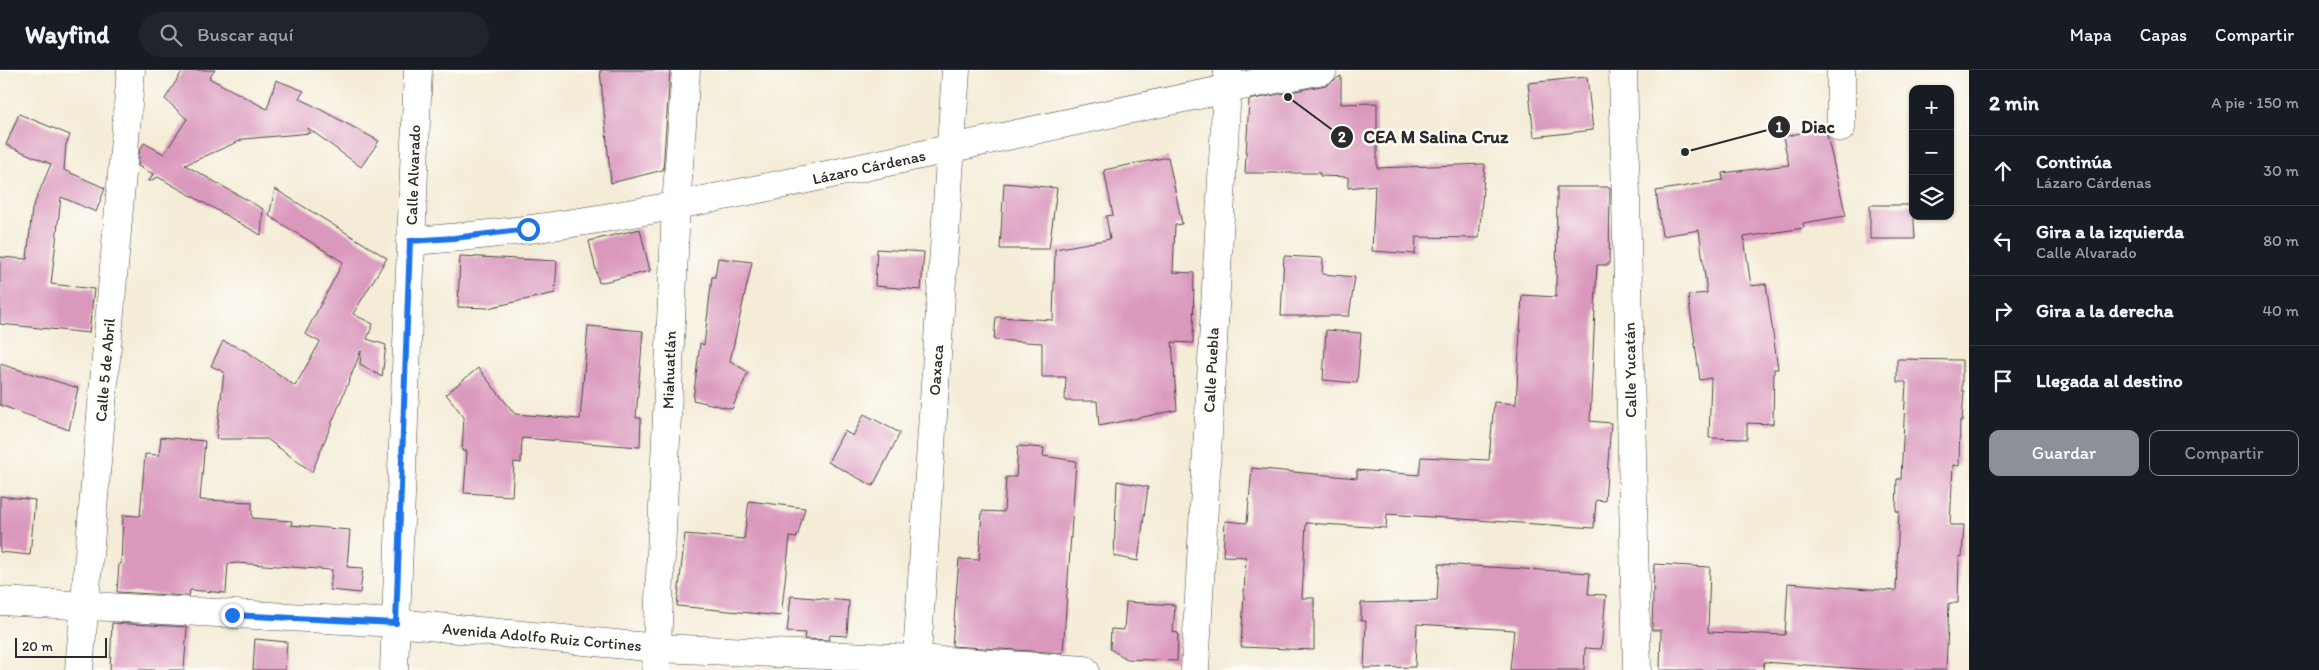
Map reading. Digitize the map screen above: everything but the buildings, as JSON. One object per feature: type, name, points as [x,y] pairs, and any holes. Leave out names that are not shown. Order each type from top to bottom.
[{"type":"street","name":"Calle 5 de Abril","points":[[79,670],[130,70]]},
{"type":"street","name":"Calle Alvarado","points":[[394,670],[418,70]]},
{"type":"street","name":"Miahuatlán","points":[[657,659],[676,206],[686,70]]},
{"type":"street","name":"Oaxaca","points":[[917,665],[956,70]]},
{"type":"street","name":"Lázaro Cárdenas","points":[[410,241],[518,230],[676,206],[951,150],[1227,79],[1324,70]]},
{"type":"street","name":"Calle Yucatán","points":[[1622,70],[1637,670]]},
{"type":"street","points":[[1841,70],[1841,128]]},
{"type":"street","name":"Calle Puebla","points":[[1195,670],[1227,79]]},
{"type":"street","name":"Avenida Adolfo Ruiz Cortines","points":[[0,601],[396,623],[657,659],[1085,670]]},
{"type":"place","name":"CEA M Salina Cruz","points":[[1288,97]]},
{"type":"place","name":"Diac","points":[[1685,152]]},
{"type":"route","points":[[232,615],[396,623],[410,241],[528,229]]}]
